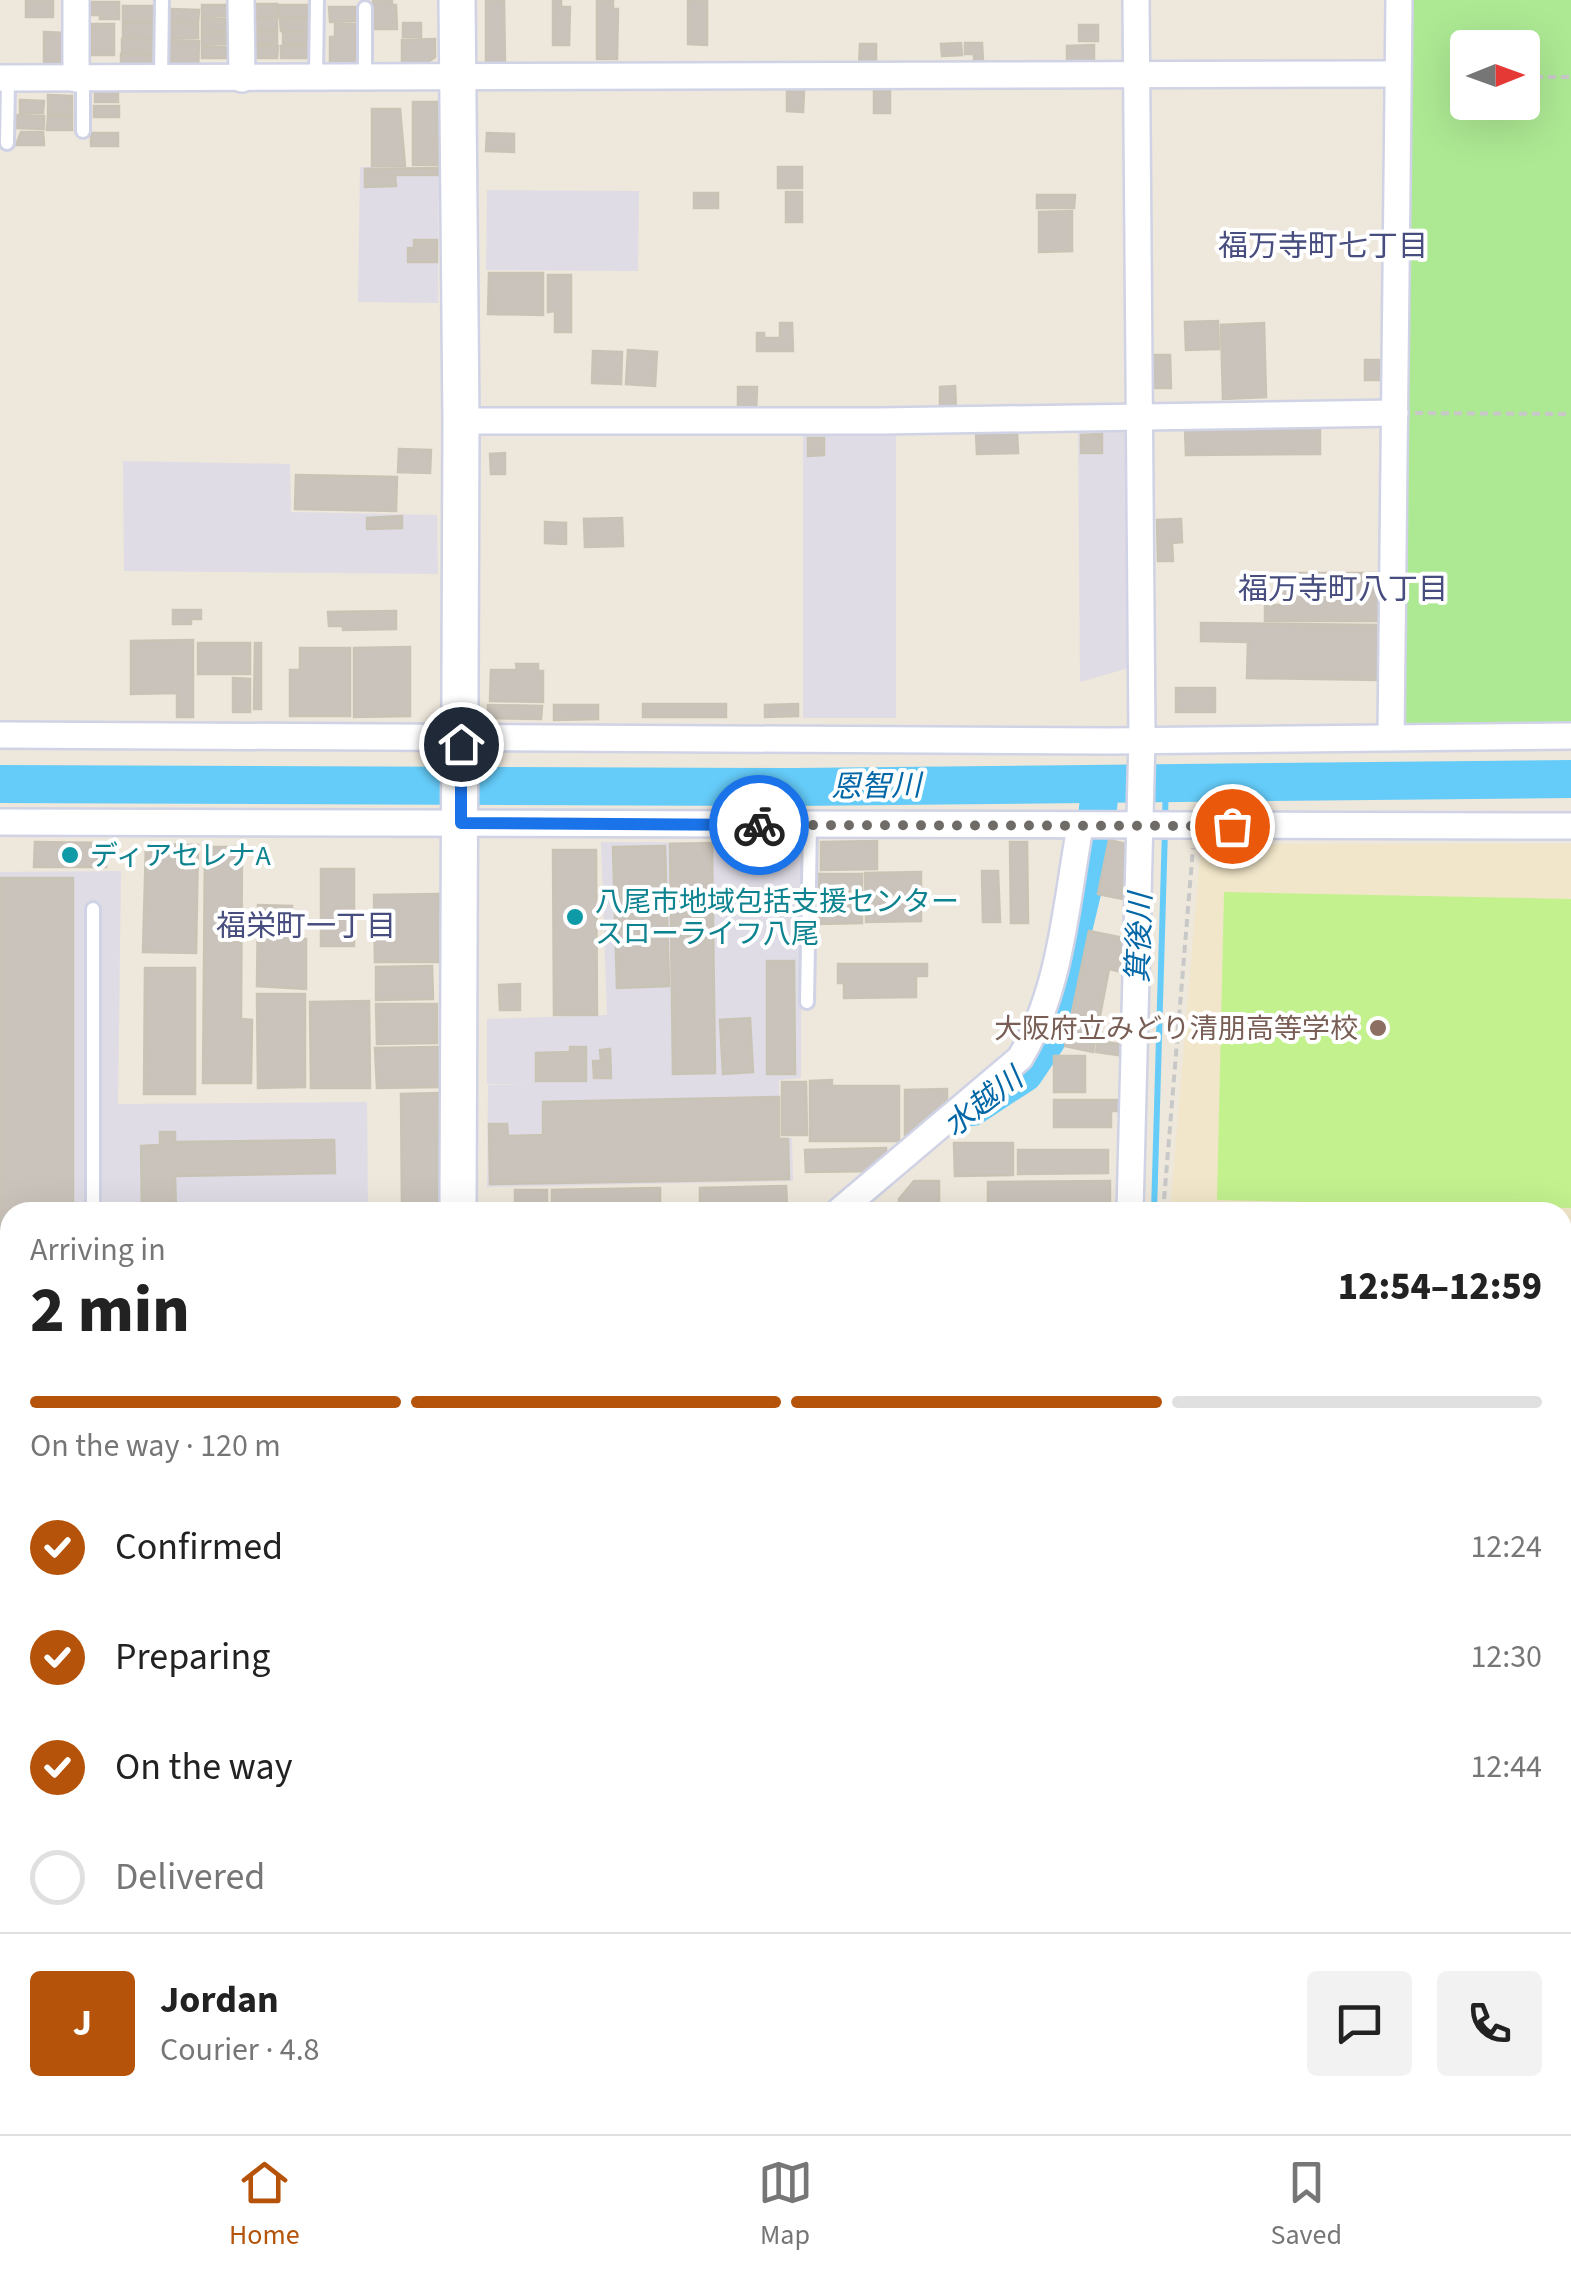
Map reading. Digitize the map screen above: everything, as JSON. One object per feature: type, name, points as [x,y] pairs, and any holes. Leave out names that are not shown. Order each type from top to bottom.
[{"type":"street","points":[[76,0],[80,79]]},
{"type":"street","points":[[241,0],[242,79]]},
{"type":"street","points":[[458,0],[458,1202]]},
{"type":"street","points":[[1130,1202],[1142,820],[1136,0]]},
{"type":"street","points":[[1391,737],[1398,0]]},
{"type":"street","points":[[4,78],[1397,74]]},
{"type":"street","points":[[461,420],[879,422],[1395,413]]},
{"type":"street","points":[[0,734],[1142,742],[1571,736]]},
{"type":"street","points":[[0,822],[461,817],[810,825],[1092,826],[1142,820],[1194,826],[1571,826]]},
{"type":"street","points":[[850,1202],[1020,1058],[1048,1001],[1092,826]]},
{"type":"lane","points":[[161,79],[162,0]]},
{"type":"lane","points":[[316,79],[317,0]]},
{"type":"lane","points":[[365,8],[365,79]]},
{"type":"lane","points":[[4,78],[8,143]]},
{"type":"lane","points":[[80,79],[82,131]]},
{"type":"lane","points":[[807,1002],[810,825]]},
{"type":"lane","points":[[93,909],[93,1202]]},
{"type":"path","points":[[1540,77],[1571,77]]},
{"type":"path","points":[[1395,413],[1571,414]]},
{"type":"path","points":[[1163,1202],[1194,826]]},
{"type":"shaded area","points":[[360,167],[439,168],[438,303],[358,302]]},
{"type":"shaded area","points":[[487,190],[639,191],[638,271],[486,270]]},
{"type":"shaded area","points":[[1128,431],[1136,666],[1080,682],[1078,433]]},
{"type":"shaded area","points":[[896,434],[896,718],[803,718],[803,435]]},
{"type":"shaded area","points":[[123,461],[290,464],[291,512],[437,515],[438,574],[124,571]]},
{"type":"shaded area","points":[[601,842],[802,843],[801,1078],[779,1080],[780,1137],[792,1138],[793,1181],[487,1187],[488,1085],[528,1084],[487,1084],[487,1019],[607,1015]]},
{"type":"shaded area","name":"大阪府立みどり清朋高等学校","points":[[1201,844],[1571,844],[1571,1202],[1171,1202]]},
{"type":"shaded area","points":[[121,871],[118,1104],[367,1102],[368,1202],[0,1202],[0,872]]},
{"type":"green space","points":[[1411,0],[1571,0],[1571,725],[1400,726]]},
{"type":"green space","name":"大阪府立みどり清朋高等学校","points":[[1224,892],[1571,899],[1571,1202],[1217,1200]]},
{"type":"building","points":[[26,0],[53,0],[53,17],[26,17]]},
{"type":"building","points":[[373,0],[392,0],[392,5],[396,5],[397,29],[374,29]]},
{"type":"building","points":[[486,0],[504,0],[505,64],[486,64]]},
{"type":"building","points":[[553,0],[561,0],[561,7],[570,7],[569,45],[553,45]]},
{"type":"building","points":[[597,0],[613,0],[613,9],[618,9],[617,59],[597,59]]},
{"type":"building","points":[[688,0],[707,0],[707,45],[688,44]]},
{"type":"building","points":[[87,2],[119,2],[119,19],[87,15]]},
{"type":"building","points":[[247,4],[277,4],[277,17],[247,16]]},
{"type":"building","points":[[202,5],[230,5],[230,16],[202,17]]},
{"type":"building","points":[[279,5],[309,5],[309,17],[279,17]]},
{"type":"building","points":[[123,6],[153,6],[153,21],[123,21]]},
{"type":"building","points":[[329,7],[355,7],[356,21],[330,22]]},
{"type":"building","points":[[170,9],[199,10],[198,22],[170,21]]},
{"type":"building","points":[[248,18],[277,18],[277,30],[248,30]]},
{"type":"building","points":[[202,19],[228,19],[228,31],[202,32]]},
{"type":"building","points":[[280,19],[308,19],[308,31],[281,31]]},
{"type":"building","points":[[123,23],[153,23],[153,38],[123,37]]},
{"type":"building","points":[[170,23],[198,24],[198,38],[170,38]]},
{"type":"building","points":[[403,23],[421,23],[421,37],[403,37]]},
{"type":"building","points":[[91,24],[114,24],[114,55],[91,55]]},
{"type":"building","points":[[335,24],[356,24],[356,68],[330,68],[330,37],[335,37]]},
{"type":"building","points":[[1079,25],[1098,25],[1098,41],[1079,41]]},
{"type":"building","points":[[44,32],[66,33],[65,64],[44,65]]},
{"type":"building","points":[[251,32],[277,32],[277,44],[251,44]]},
{"type":"building","points":[[283,32],[308,32],[308,44],[283,44]]},
{"type":"building","points":[[228,33],[228,44],[202,45],[202,34]]},
{"type":"building","points":[[122,39],[153,40],[153,53],[122,52]]},
{"type":"building","points":[[435,39],[435,57],[428,62],[428,71],[402,72],[402,40]]},
{"type":"building","points":[[168,40],[199,41],[198,73],[167,67]]},
{"type":"building","points":[[961,43],[962,55],[942,56],[941,44]]},
{"type":"building","points":[[965,43],[982,43],[983,61],[974,61],[974,54],[965,54]]},
{"type":"building","points":[[860,44],[876,44],[876,69],[859,68]]},
{"type":"building","points":[[1094,45],[1094,68],[1067,69],[1067,46]]},
{"type":"building","points":[[253,46],[278,46],[277,58],[253,58]]},
{"type":"building","points":[[281,46],[310,46],[309,58],[281,58]]},
{"type":"building","points":[[202,47],[229,47],[229,58],[202,58]]},
{"type":"building","points":[[121,54],[153,55],[152,69],[121,69]]},
{"type":"building","points":[[118,87],[118,102],[95,102],[95,88]]},
{"type":"building","points":[[787,91],[804,91],[803,112],[787,111]]},
{"type":"building","points":[[874,91],[890,91],[890,113],[874,113]]},
{"type":"building","points":[[48,95],[72,96],[72,115],[48,114]]},
{"type":"building","points":[[20,100],[44,101],[43,113],[20,113]]},
{"type":"building","points":[[413,102],[438,102],[438,165],[413,165]]},
{"type":"building","points":[[94,106],[119,106],[119,117],[94,117]]},
{"type":"building","points":[[372,109],[400,109],[405,166],[372,166]]},
{"type":"building","points":[[16,115],[44,116],[44,129],[16,128]]},
{"type":"building","points":[[48,116],[72,116],[72,130],[47,130]]},
{"type":"building","points":[[21,132],[43,132],[44,145],[16,145]]},
{"type":"building","points":[[91,133],[118,133],[118,146],[91,146]]},
{"type":"building","points":[[487,133],[514,134],[514,152],[486,151]]},
{"type":"building","points":[[778,167],[802,167],[802,188],[778,188]]},
{"type":"building","points":[[439,168],[439,175],[395,175],[396,186],[365,187],[365,169]]},
{"type":"building","points":[[786,192],[802,192],[802,222],[786,222]]},
{"type":"building","points":[[694,193],[718,193],[718,208],[694,208]]},
{"type":"building","points":[[1037,195],[1075,195],[1074,208],[1037,208]]},
{"type":"building","points":[[1072,211],[1072,251],[1039,252],[1039,212]]},
{"type":"building","points":[[414,240],[437,240],[437,262],[408,262],[408,248],[414,248]]},
{"type":"building","points":[[489,273],[543,273],[543,315],[488,314]]},
{"type":"building","points":[[548,275],[571,275],[571,332],[555,332],[555,311],[548,312]]},
{"type":"building","points":[[1218,321],[1219,349],[1186,350],[1185,322]]},
{"type":"building","points":[[780,323],[792,323],[793,351],[757,351],[757,333],[764,333],[764,338],[780,338]]},
{"type":"building","points":[[1264,323],[1266,397],[1223,399],[1221,325]]},
{"type":"building","points":[[628,350],[657,352],[655,386],[626,384]]},
{"type":"building","points":[[593,351],[622,352],[621,384],[592,383]]},
{"type":"building","points":[[1152,355],[1170,355],[1171,388],[1153,388]]},
{"type":"building","points":[[1365,360],[1381,360],[1381,380],[1365,380]]},
{"type":"building","points":[[955,386],[956,410],[940,411],[940,387]]},
{"type":"building","points":[[738,387],[757,387],[756,412],[738,411]]},
{"type":"building","points":[[1320,428],[1320,454],[1186,455],[1185,429]]},
{"type":"building","points":[[976,433],[1017,433],[1018,453],[977,454]]},
{"type":"building","points":[[1102,434],[1102,453],[1081,453],[1081,435]]},
{"type":"building","points":[[808,438],[824,438],[824,455],[808,456]]},
{"type":"building","points":[[399,449],[431,450],[430,473],[398,472]]},
{"type":"building","points":[[505,453],[505,474],[491,474],[490,454]]},
{"type":"building","points":[[296,475],[397,477],[396,511],[295,509]]},
{"type":"building","points":[[402,516],[402,528],[367,529],[367,518]]},
{"type":"building","points":[[622,518],[623,546],[585,547],[584,519]]},
{"type":"building","points":[[1181,519],[1182,542],[1172,543],[1173,561],[1158,561],[1157,520]]},
{"type":"building","points":[[545,522],[566,523],[566,544],[545,543]]},
{"type":"building","points":[[1282,573],[1379,573],[1379,621],[1265,621],[1265,605],[1283,605]]},
{"type":"building","points":[[173,610],[201,610],[201,619],[191,619],[191,624],[173,624]]},
{"type":"building","points":[[396,611],[396,629],[343,630],[343,626],[329,626],[328,612]]},
{"type":"building","points":[[1201,623],[1379,625],[1379,680],[1247,678],[1248,642],[1201,641]]},
{"type":"building","points":[[193,640],[193,717],[177,717],[177,693],[131,694],[131,641]]},
{"type":"building","points":[[198,643],[250,643],[250,674],[198,674]]},
{"type":"building","points":[[255,643],[261,643],[261,709],[254,709]]},
{"type":"building","points":[[410,647],[410,716],[354,717],[354,648]]},
{"type":"building","points":[[300,648],[350,648],[350,716],[290,716],[290,670],[300,670]]},
{"type":"building","points":[[516,664],[538,664],[538,671],[543,671],[543,702],[490,701],[491,670],[517,670]]},
{"type":"building","points":[[233,678],[250,679],[250,712],[233,712]]},
{"type":"building","points":[[1176,688],[1215,688],[1215,712],[1176,712]]},
{"type":"building","points":[[643,704],[726,704],[726,717],[643,717]]},
{"type":"building","points":[[798,704],[798,716],[765,717],[765,705]]},
{"type":"building","points":[[488,705],[542,706],[541,719],[488,718]]},
{"type":"building","points":[[554,705],[598,705],[598,719],[554,720]]},
{"type":"building","points":[[1109,840],[1135,846],[1123,899],[1098,894]]},
{"type":"building","points":[[877,841],[877,869],[821,870],[821,842]]},
{"type":"building","name":"ディアセレナA","points":[[35,842],[106,843],[106,867],[34,867]]},
{"type":"building","points":[[1010,842],[1027,842],[1028,923],[1011,923]]},
{"type":"building","points":[[712,843],[715,1073],[673,1074],[670,844]]},
{"type":"building","points":[[146,844],[198,845],[196,953],[143,952]]},
{"type":"building","points":[[665,846],[669,986],[617,988],[613,847]]},
{"type":"building","points":[[205,847],[242,847],[241,1019],[252,1020],[251,1083],[203,1083]]},
{"type":"building","name":"八尾市地域包括支援センター スローライフ八尾","points":[[553,850],[596,850],[597,1015],[554,1015]]},
{"type":"building","points":[[321,869],[354,869],[354,946],[321,946]]},
{"type":"building","points":[[982,871],[998,871],[1000,922],[983,922]]},
{"type":"building","points":[[921,872],[921,921],[866,922],[865,873]]},
{"type":"building","points":[[817,874],[862,874],[862,891],[818,892]]},
{"type":"building","points":[[0,878],[73,878],[73,1202],[0,1202]]},
{"type":"building","points":[[439,894],[439,962],[375,962],[374,895]]},
{"type":"building","points":[[862,904],[862,923],[817,924],[816,905]]},
{"type":"building","points":[[258,905],[292,906],[292,939],[306,939],[306,989],[257,986]]},
{"type":"building","points":[[1089,931],[1129,939],[1130,974],[1109,969],[1093,1052],[1065,1046]]},
{"type":"building","points":[[767,961],[794,961],[795,1074],[767,1074]]},
{"type":"building","points":[[838,964],[927,964],[927,976],[916,976],[916,997],[844,998],[844,983],[838,983]]},
{"type":"building","points":[[432,966],[433,999],[376,1000],[376,967]]},
{"type":"building","points":[[145,968],[195,968],[195,1094],[144,1094]]},
{"type":"building","points":[[520,984],[520,1010],[500,1010],[499,985]]},
{"type":"building","points":[[257,994],[305,994],[305,1087],[258,1088]]},
{"type":"building","points":[[369,1001],[370,1088],[311,1088],[310,1002]]},
{"type":"building","points":[[376,1004],[437,1004],[437,1043],[377,1044]]},
{"type":"building","points":[[750,1018],[753,1072],[723,1074],[720,1020]]},
{"type":"building","points":[[1098,1041],[1126,1045],[1125,1056],[1096,1052]]},
{"type":"building","points":[[438,1047],[439,1087],[377,1088],[375,1048]]},
{"type":"building","points":[[570,1047],[586,1047],[586,1081],[536,1081],[536,1053],[570,1052]]},
{"type":"building","points":[[610,1049],[611,1078],[594,1078],[593,1061],[601,1061],[600,1050]]},
{"type":"building","points":[[1054,1056],[1085,1056],[1085,1092],[1054,1092]]},
{"type":"building","points":[[832,1080],[832,1086],[899,1086],[899,1141],[810,1141],[810,1081]]},
{"type":"building","points":[[782,1082],[806,1082],[807,1135],[782,1135]]},
{"type":"building","points":[[947,1089],[947,1104],[905,1138],[905,1090]]},
{"type":"building","points":[[438,1093],[438,1202],[402,1202],[401,1094]]},
{"type":"building","points":[[779,1097],[779,1139],[788,1139],[789,1179],[490,1184],[489,1124],[507,1124],[508,1136],[543,1135],[543,1102]]},
{"type":"building","points":[[1054,1100],[1121,1100],[1121,1111],[1111,1111],[1111,1127],[1054,1127]]},
{"type":"building","points":[[160,1132],[175,1132],[175,1142],[334,1140],[335,1173],[175,1176],[176,1202],[142,1202],[141,1146],[160,1145]]},
{"type":"building","points":[[954,1143],[1013,1143],[1013,1175],[955,1176]]},
{"type":"building","points":[[886,1148],[886,1160],[876,1171],[806,1172],[805,1150]]},
{"type":"building","points":[[1018,1150],[1108,1150],[1108,1173],[1018,1174]]},
{"type":"building","points":[[914,1181],[939,1181],[939,1202],[899,1199]]},
{"type":"building","points":[[1110,1181],[1110,1202],[988,1202],[988,1182]]},
{"type":"building","points":[[786,1186],[787,1202],[700,1202],[700,1188]]},
{"type":"building","points":[[660,1188],[660,1202],[552,1202],[552,1190]]},
{"type":"building","points":[[515,1190],[547,1190],[547,1202],[515,1202]]},
{"type":"waterway","name":"恩智川","points":[[0,784],[793,787],[1571,779]]},
{"type":"waterway","name":"箕後川","points":[[1165,816],[1166,785]]},
{"type":"waterway","name":"水越川","points":[[972,1107],[1024,1073],[1047,1039],[1095,838],[1100,788]]},
{"type":"waterway","name":"箕後川","points":[[1154,1202],[1165,829]]},
{"type":"way so far","points":[[759,825],[1232,826]]},
{"type":"place","name":"ディアセレナA","points":[[70,855]]},
{"type":"place","name":"八尾市地域包括支援センター スローライフ八尾","points":[[575,917]]},
{"type":"place","name":"大阪府立みどり清朋高等学校","points":[[1378,1028]]},
{"type":"district","name":"福万寺町七丁目","points":[[1323,246]]},
{"type":"district","name":"福万寺町八丁目","points":[[1343,589]]},
{"type":"district","name":"福栄町一丁目","points":[[306,926]]},
{"type":"route","points":[[461,744],[461,823],[759,825]]}]
